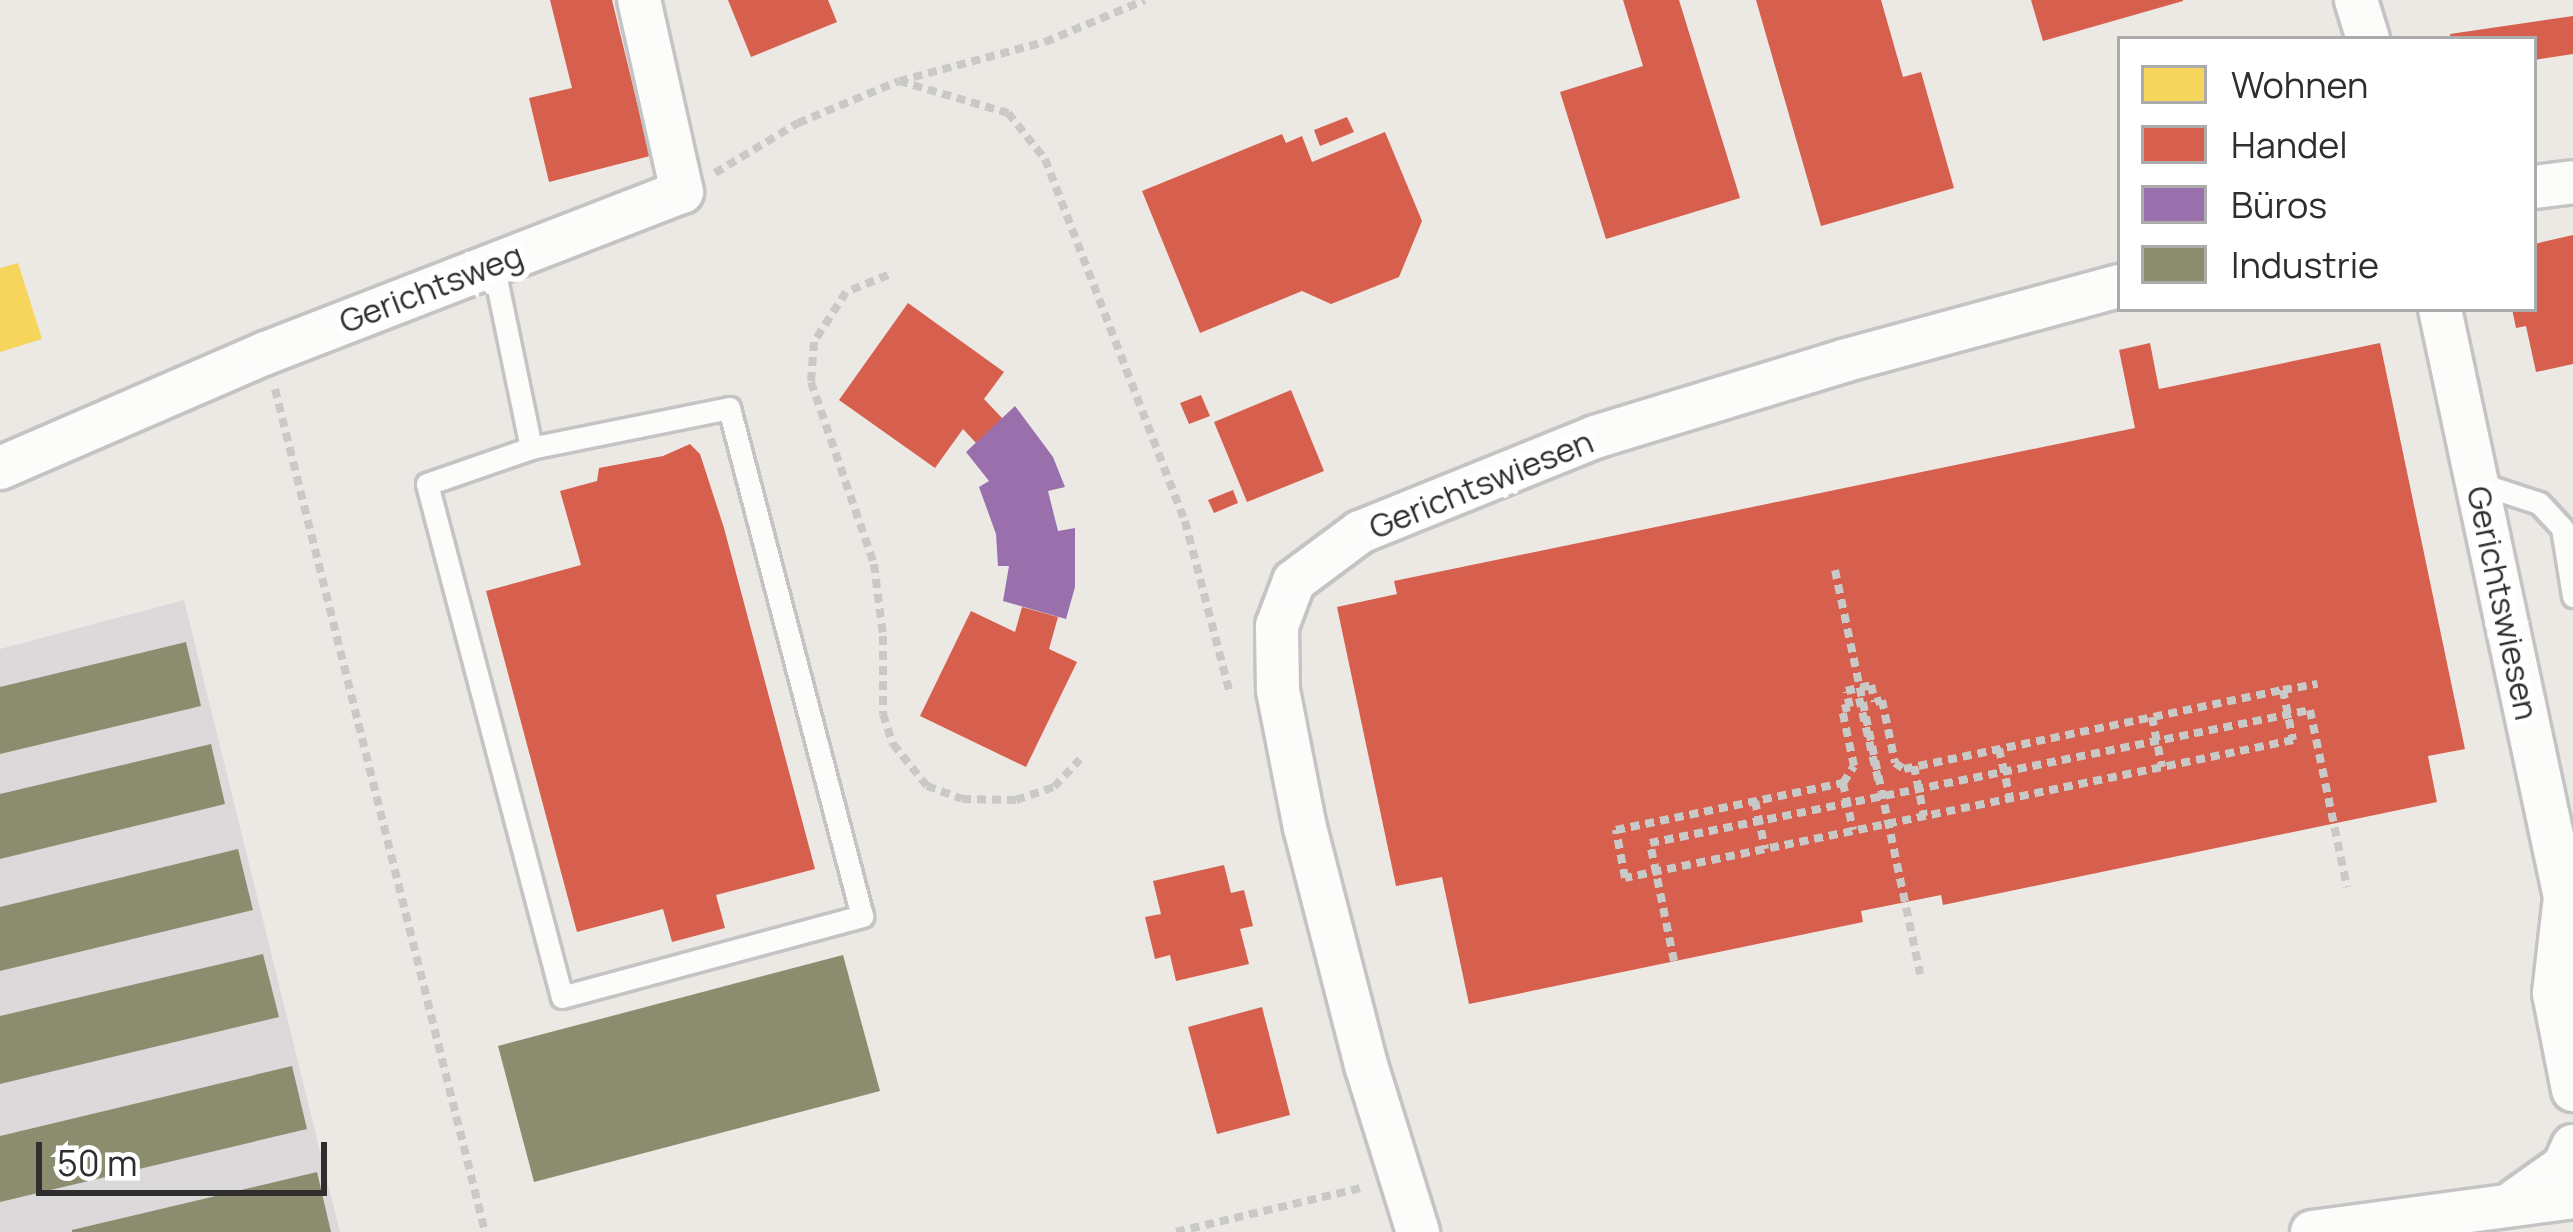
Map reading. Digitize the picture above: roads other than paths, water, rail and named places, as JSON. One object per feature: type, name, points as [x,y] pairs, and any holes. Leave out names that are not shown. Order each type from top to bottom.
[{"type":"street","name":"Gerichtsweg","points":[[0,468],[266,352],[682,192],[639,0]]},
{"type":"street","points":[[2356,0],[2367,36]]},
{"type":"street","points":[[2537,187],[2573,182]]},
{"type":"street","name":"Gerichtswiesen","points":[[1418,1232],[1311,849],[1278,690],[1277,626],[1294,581],[1360,532],[1553,452],[1720,397],[2117,287]]},
{"type":"street","name":"Gerichtswiesen","points":[[2441,312],[2569,903],[2554,993],[2573,1090]]},
{"type":"street","points":[[2504,1206],[2548,1181],[2573,1146]]},
{"type":"street","points":[[2312,1232],[2573,1197]]},
{"type":"lane","points":[[493,264],[531,448]]},
{"type":"lane","points":[[729,408],[862,916],[562,997],[427,484],[531,448],[729,408]]},
{"type":"lane","points":[[2478,484],[2539,503],[2562,528],[2573,596]]}]
